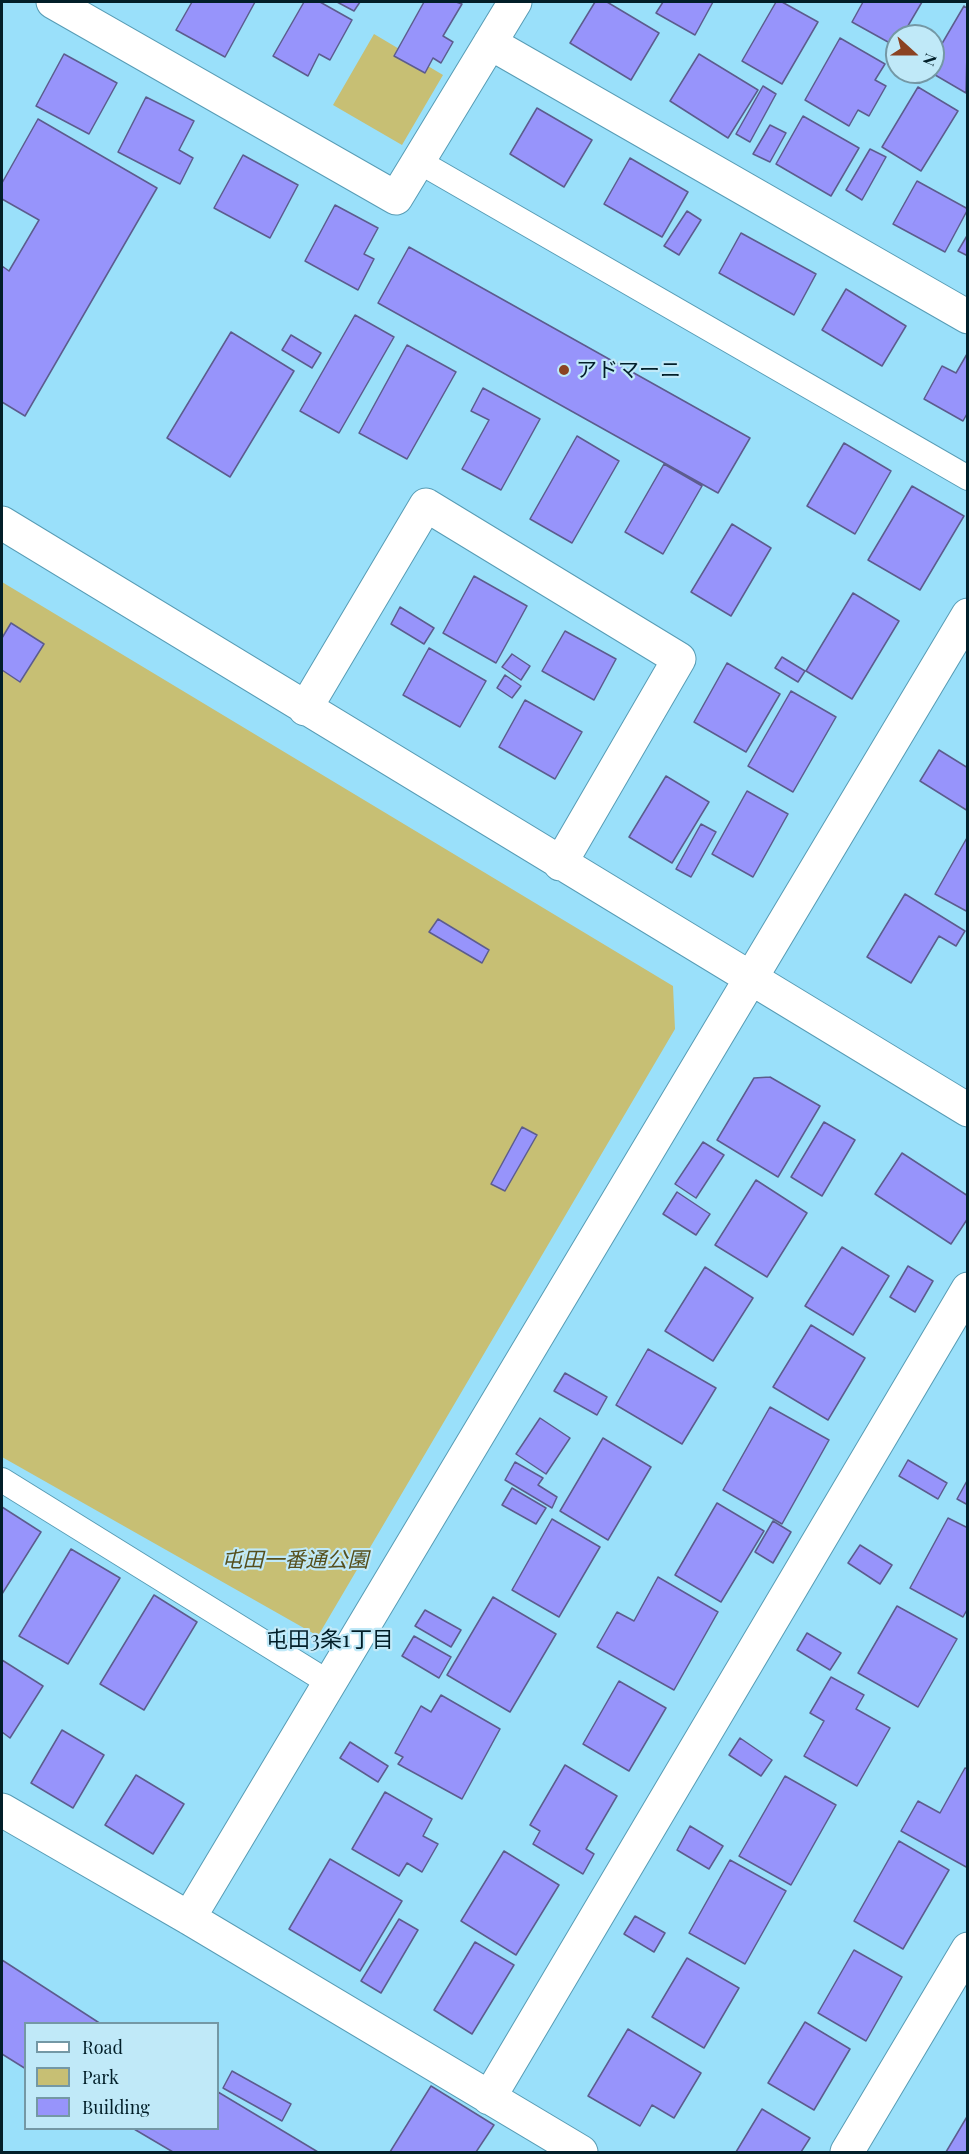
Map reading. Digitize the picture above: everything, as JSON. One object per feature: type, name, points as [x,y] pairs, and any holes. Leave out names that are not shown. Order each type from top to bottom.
[{"type":"street","points":[[53,2],[396,198],[514,2]]},
{"type":"street","points":[[490,43],[968,317]]},
{"type":"street","points":[[305,709],[426,505],[447,517],[679,659],[560,864]]},
{"type":"street","points":[[2,523],[968,1110]]},
{"type":"street","points":[[189,1918],[331,1684],[750,977],[968,615]]},
{"type":"street","points":[[489,2097],[968,1289]]},
{"type":"street","points":[[2,1810],[189,1918],[581,2152]]},
{"type":"street","points":[[847,2152],[968,1949]]},
{"type":"lane","points":[[418,161],[968,478]]},
{"type":"lane","points":[[2,1480],[331,1684]]},
{"type":"green space","points":[[374,34],[443,75],[402,145],[333,105]]},
{"type":"green space","name":"屯田一番通公園","points":[[2,582],[673,986],[675,1029],[318,1636],[2,1457]]},
{"type":"building","points":[[192,2],[255,2],[225,57],[176,30]]},
{"type":"building","points":[[304,2],[320,2],[352,20],[330,60],[319,54],[308,76],[273,56]]},
{"type":"building","points":[[337,2],[360,2],[354,11]]},
{"type":"building","points":[[424,2],[462,4],[443,36],[453,42],[441,63],[433,58],[425,73],[394,56]]},
{"type":"building","points":[[595,2],[607,2],[659,33],[631,80],[570,43]]},
{"type":"building","points":[[663,2],[713,2],[695,35],[656,13]]},
{"type":"building","points":[[776,2],[782,2],[818,22],[782,84],[742,61]]},
{"type":"building","points":[[863,2],[922,2],[909,24],[885,24],[885,40],[852,22]]},
{"type":"building","points":[[964,6],[968,9],[966,93],[945,81],[945,38]]},
{"type":"building","points":[[840,38],[885,64],[875,80],[886,86],[869,116],[858,110],[849,126],[805,100]]},
{"type":"building","points":[[64,54],[117,83],[89,134],[36,106]]},
{"type":"building","points":[[699,54],[758,90],[728,138],[670,101]]},
{"type":"building","points":[[763,86],[776,94],[750,142],[736,134]]},
{"type":"building","points":[[918,87],[958,111],[921,171],[882,147]]},
{"type":"building","points":[[146,97],[194,121],[179,150],[193,158],[180,184],[118,152]]},
{"type":"building","points":[[537,108],[592,140],[564,187],[510,154]]},
{"type":"building","points":[[803,116],[859,148],[831,196],[776,164]]},
{"type":"building","points":[[38,119],[157,188],[25,416],[2,402],[2,266],[9,271],[39,220],[2,199],[2,183]]},
{"type":"building","points":[[770,125],[786,133],[770,162],[753,154]]},
{"type":"building","points":[[870,149],[886,157],[862,200],[846,190]]},
{"type":"building","points":[[243,155],[298,185],[270,238],[214,208]]},
{"type":"building","points":[[630,158],[688,192],[662,237],[604,204]]},
{"type":"building","points":[[917,181],[968,209],[945,252],[893,224]]},
{"type":"building","points":[[335,205],[378,228],[364,254],[374,259],[358,290],[305,261]]},
{"type":"building","points":[[687,211],[701,220],[679,255],[664,246]]},
{"type":"building","points":[[741,233],[816,274],[794,315],[719,273]]},
{"type":"building","points":[[968,234],[968,256],[958,251]]},
{"type":"building","name":"アドマーニ","points":[[409,247],[750,438],[718,493],[378,303]]},
{"type":"building","points":[[846,289],[906,326],[882,366],[822,330]]},
{"type":"building","points":[[355,315],[394,337],[339,433],[300,411]]},
{"type":"building","points":[[231,332],[294,371],[230,477],[167,438]]},
{"type":"building","points":[[291,335],[321,353],[312,368],[282,350]]},
{"type":"building","points":[[407,345],[456,372],[407,459],[359,433]]},
{"type":"building","points":[[967,354],[968,412],[963,421],[924,399],[942,366],[956,373]]},
{"type":"building","points":[[483,388],[540,419],[501,490],[462,469],[489,420],[471,411]]},
{"type":"building","points":[[577,436],[619,461],[572,543],[530,519]]},
{"type":"building","points":[[844,443],[891,471],[855,534],[807,506]]},
{"type":"building","points":[[664,464],[702,486],[663,554],[625,532]]},
{"type":"building","points":[[912,486],[964,516],[920,590],[868,560]]},
{"type":"building","points":[[732,524],[771,548],[731,616],[691,592]]},
{"type":"building","points":[[474,576],[527,606],[496,663],[443,633]]},
{"type":"building","points":[[853,593],[899,621],[852,699],[806,671]]},
{"type":"building","points":[[400,607],[434,628],[424,644],[391,624]]},
{"type":"building","points":[[11,623],[44,644],[20,682],[2,670],[2,638]]},
{"type":"building","points":[[565,631],[616,659],[594,700],[542,671]]},
{"type":"building","points":[[429,648],[486,681],[460,727],[403,695]]},
{"type":"building","points":[[512,654],[530,666],[521,680],[502,667]]},
{"type":"building","points":[[782,657],[805,671],[798,682],[775,668]]},
{"type":"building","points":[[727,663],[780,694],[746,752],[694,722]]},
{"type":"building","points":[[505,675],[521,686],[512,698],[497,688]]},
{"type":"building","points":[[791,691],[836,717],[793,792],[748,766]]},
{"type":"building","points":[[525,700],[582,732],[555,779],[499,747]]},
{"type":"building","points":[[939,750],[968,768],[968,811],[920,781]]},
{"type":"building","points":[[666,776],[709,802],[672,863],[629,837]]},
{"type":"building","points":[[747,791],[788,814],[753,877],[712,854]]},
{"type":"building","points":[[701,824],[716,832],[691,877],[676,869]]},
{"type":"building","points":[[968,836],[968,912],[935,894]]},
{"type":"building","points":[[905,894],[965,931],[956,946],[939,936],[911,983],[867,957]]},
{"type":"building","points":[[438,919],[489,950],[482,963],[429,932]]},
{"type":"building","points":[[770,1077],[820,1106],[778,1177],[717,1140],[754,1078]]},
{"type":"building","points":[[824,1122],[855,1140],[822,1196],[791,1177]]},
{"type":"building","points":[[522,1127],[537,1135],[505,1191],[491,1184]]},
{"type":"building","points":[[703,1142],[724,1155],[696,1198],[675,1184]]},
{"type":"building","points":[[902,1153],[968,1196],[968,1218],[951,1244],[875,1194]]},
{"type":"building","points":[[756,1180],[807,1213],[767,1277],[715,1245]]},
{"type":"building","points":[[677,1192],[710,1214],[696,1235],[663,1214]]},
{"type":"building","points":[[842,1247],[889,1276],[853,1335],[805,1306]]},
{"type":"building","points":[[908,1266],[933,1281],[915,1312],[890,1297]]},
{"type":"building","points":[[705,1267],[753,1298],[713,1361],[665,1331]]},
{"type":"building","points":[[811,1325],[865,1358],[828,1420],[773,1387]]},
{"type":"building","points":[[648,1349],[716,1388],[682,1444],[616,1405]]},
{"type":"building","points":[[565,1373],[607,1397],[597,1415],[554,1391]]},
{"type":"building","points":[[770,1407],[829,1440],[782,1524],[723,1490]]},
{"type":"building","points":[[540,1418],[570,1438],[546,1474],[516,1454]]},
{"type":"building","points":[[603,1438],[651,1467],[608,1540],[560,1511]]},
{"type":"building","points":[[908,1460],[947,1483],[938,1499],[899,1476]]},
{"type":"building","points":[[515,1462],[543,1478],[538,1485],[557,1497],[552,1508],[505,1480]]},
{"type":"building","points":[[968,1479],[968,1505],[957,1499]]},
{"type":"building","points":[[512,1488],[546,1508],[536,1524],[502,1505]]},
{"type":"building","points":[[717,1503],[764,1531],[721,1602],[675,1575]]},
{"type":"building","points":[[2,1507],[41,1532],[2,1594]]},
{"type":"building","points":[[948,1518],[968,1528],[968,1608],[963,1617],[910,1588]]},
{"type":"building","points":[[552,1519],[600,1547],[559,1617],[512,1590]]},
{"type":"building","points":[[773,1521],[791,1532],[773,1563],[755,1552]]},
{"type":"building","points":[[860,1545],[892,1565],[880,1584],[848,1563]]},
{"type":"building","points":[[71,1549],[120,1578],[68,1664],[19,1636]]},
{"type":"building","points":[[658,1577],[718,1612],[674,1690],[597,1647],[617,1612],[634,1621]]},
{"type":"building","points":[[154,1595],[197,1622],[144,1710],[100,1684]]},
{"type":"building","points":[[493,1597],[556,1634],[510,1712],[447,1675]]},
{"type":"building","points":[[897,1606],[957,1639],[918,1707],[858,1673]]},
{"type":"building","points":[[425,1610],[461,1630],[451,1647],[415,1626]]},
{"type":"building","points":[[807,1633],[841,1653],[830,1670],[797,1650]]},
{"type":"building","points":[[414,1636],[451,1657],[439,1678],[402,1656]]},
{"type":"building","points":[[2,1660],[43,1686],[10,1738],[2,1732]]},
{"type":"building","points":[[831,1677],[864,1695],[856,1709],[890,1728],[857,1786],[804,1756],[824,1721],[810,1713]]},
{"type":"building","points":[[619,1681],[666,1708],[629,1771],[583,1744]]},
{"type":"building","points":[[441,1695],[500,1729],[462,1799],[398,1764],[403,1757],[395,1753],[421,1706],[431,1712]]},
{"type":"building","points":[[62,1730],[104,1755],[73,1808],[31,1783]]},
{"type":"building","points":[[740,1738],[772,1760],[761,1776],[729,1755]]},
{"type":"building","points":[[350,1742],[388,1766],[378,1782],[340,1758]]},
{"type":"building","points":[[565,1765],[617,1796],[586,1849],[594,1854],[583,1874],[533,1844],[540,1831],[530,1825]]},
{"type":"building","points":[[965,1768],[968,1769],[968,1868],[901,1831],[918,1801],[940,1813]]},
{"type":"building","points":[[136,1775],[184,1804],[153,1854],[105,1825]]},
{"type":"building","points":[[785,1776],[836,1805],[791,1885],[739,1856]]},
{"type":"building","points":[[385,1792],[432,1819],[423,1836],[438,1844],[422,1872],[407,1863],[399,1876],[352,1849]]},
{"type":"building","points":[[690,1826],[723,1846],[709,1869],[677,1850]]},
{"type":"building","points":[[899,1841],[949,1870],[903,1949],[854,1921]]},
{"type":"building","points":[[504,1851],[559,1885],[516,1955],[461,1921]]},
{"type":"building","points":[[330,1859],[402,1901],[360,1971],[289,1929]]},
{"type":"building","points":[[730,1860],[786,1891],[745,1964],[689,1933]]},
{"type":"building","points":[[635,1916],[665,1933],[654,1952],[624,1934]]},
{"type":"building","points":[[399,1919],[418,1930],[381,1993],[361,1981]]},
{"type":"building","points":[[475,1942],[514,1965],[472,2034],[434,2010]]},
{"type":"building","points":[[854,1950],[902,1977],[866,2041],[818,2013]]},
{"type":"building","points":[[687,1958],[739,1988],[704,2048],[652,2017]]},
{"type":"building","points":[[2,1960],[98,2022],[24,2022],[24,2068],[2,2054]]},
{"type":"building","points":[[805,2022],[850,2049],[814,2110],[768,2083]]},
{"type":"building","points":[[628,2029],[701,2073],[674,2118],[652,2105],[640,2126],[588,2096]]},
{"type":"building","points":[[232,2071],[291,2104],[282,2121],[223,2088]]},
{"type":"building","points":[[431,2086],[494,2125],[476,2152],[390,2152]]},
{"type":"building","points":[[219,2093],[318,2152],[173,2152],[136,2130],[219,2130]]},
{"type":"building","points":[[762,2109],[810,2138],[801,2152],[736,2152]]},
{"type":"building","points":[[968,2115],[968,2152],[946,2152]]},
{"type":"place","name":"アドマーニ","points":[[564,370]]},
{"type":"district","name":"屯田3条1丁目","points":[[330,1640]]}]
